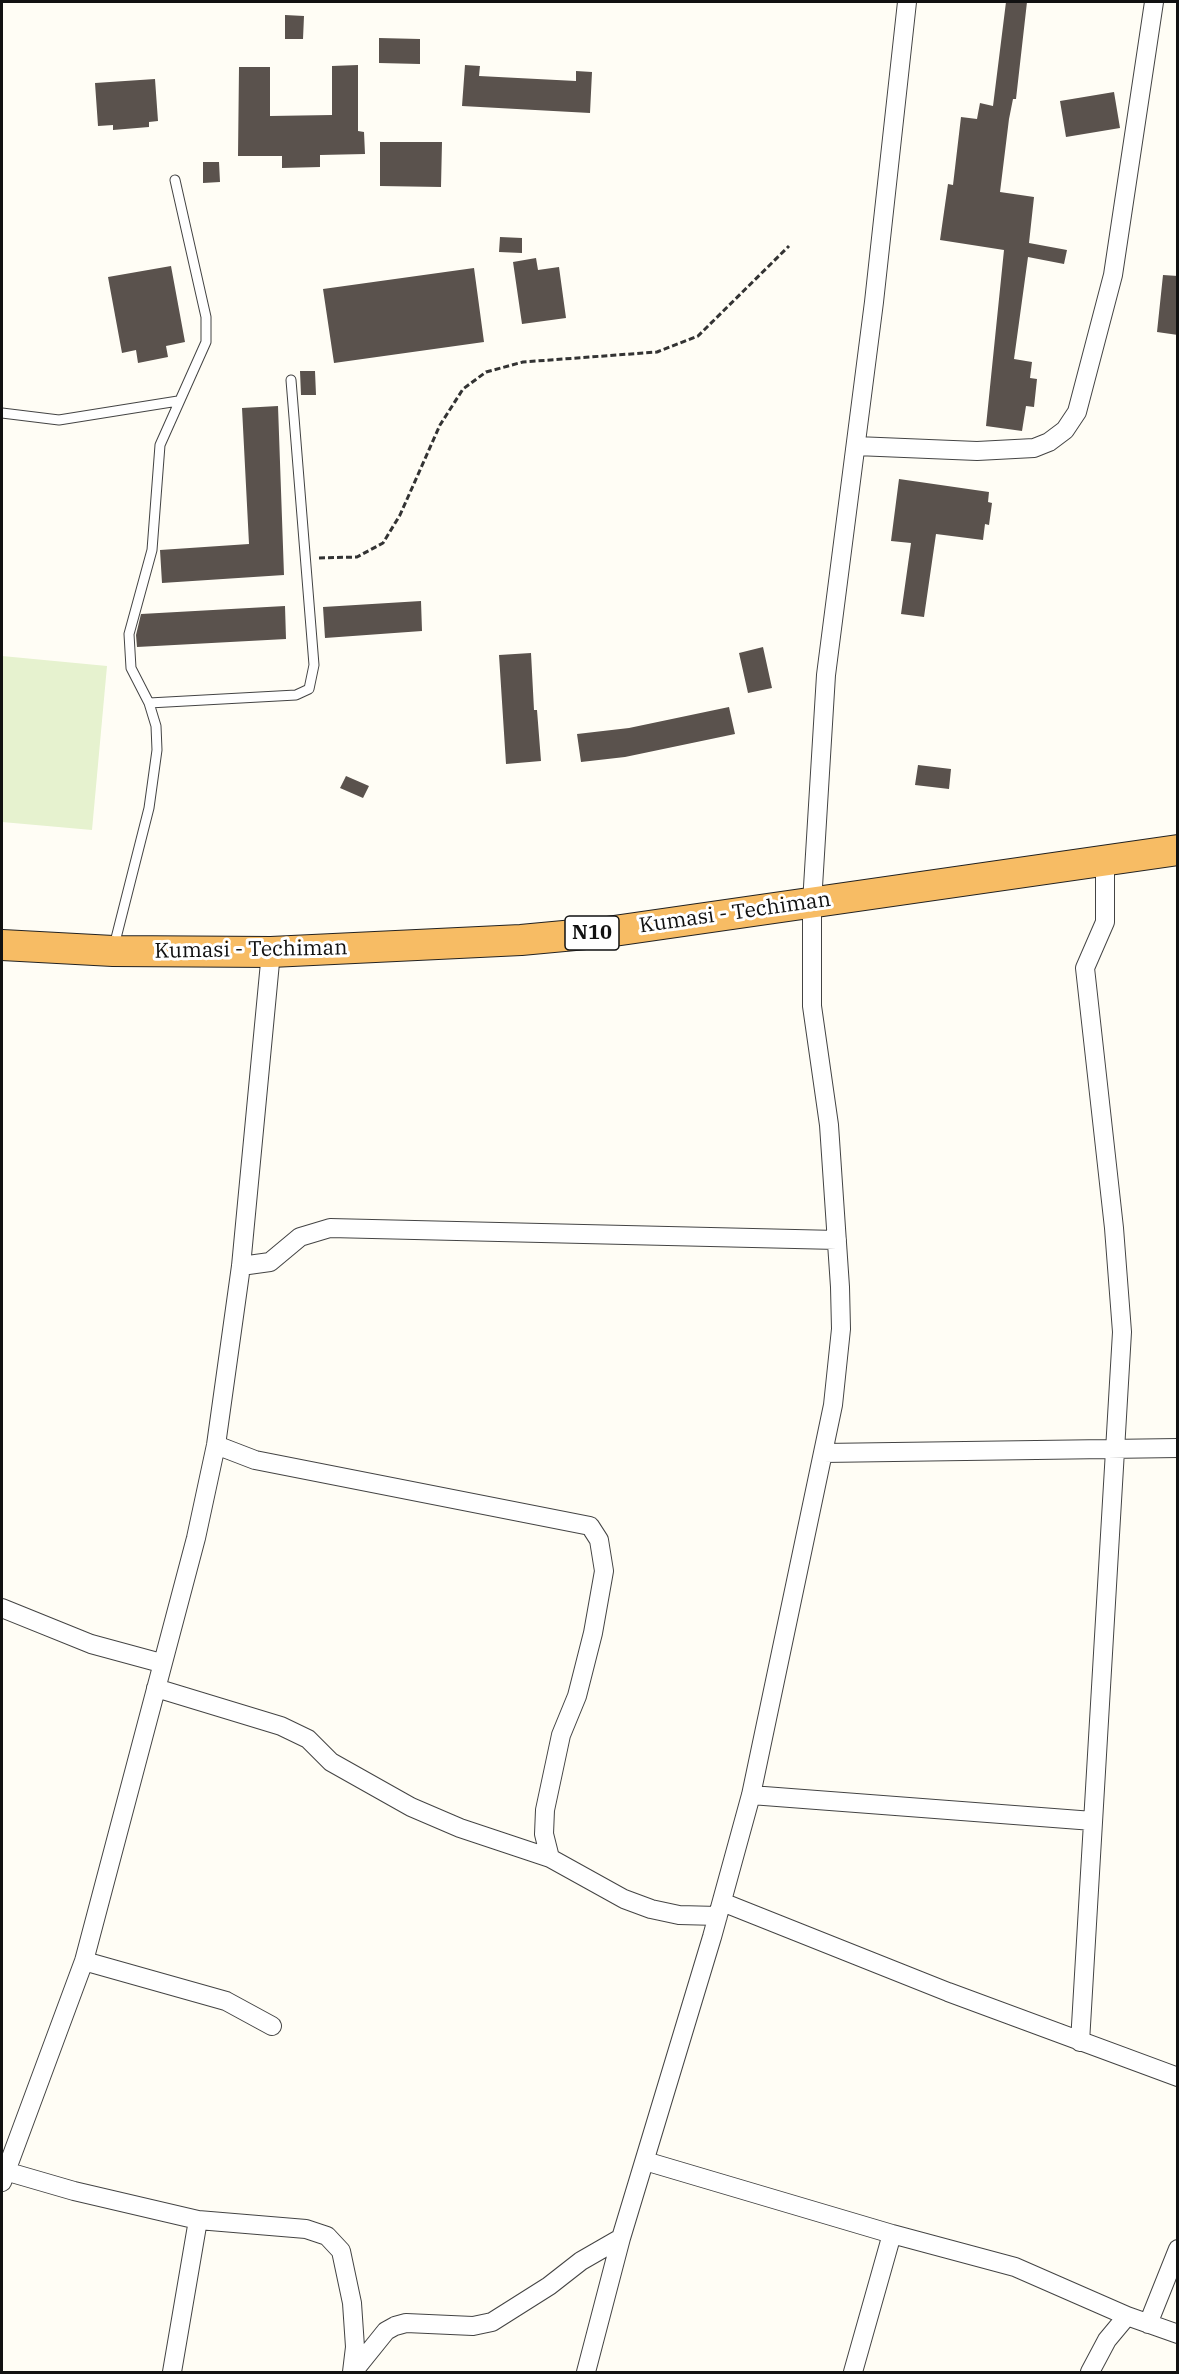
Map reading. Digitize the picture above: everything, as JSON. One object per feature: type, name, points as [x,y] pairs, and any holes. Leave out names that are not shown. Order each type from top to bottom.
[{"type":"highway","name":"Kumasi - Techiman","points":[[2,945],[112,951],[270,952],[431,946],[596,933],[1178,850]]},
{"type":"street","points":[[586,2373],[621,2238],[720,1909],[751,1795],[834,1405],[841,1329],[829,1125],[812,1006],[812,903],[826,675],[856,446],[907,2]]},
{"type":"street","points":[[856,446],[977,452],[1034,448],[1049,442],[1065,430],[1077,412],[1113,275],[1154,2]]},
{"type":"street","points":[[1080,2042],[1122,1332],[1114,1228],[1085,968],[1105,922],[1105,861]]},
{"type":"street","points":[[270,952],[241,1266],[216,1445],[196,1538],[161,1663],[84,1961],[3,2176],[198,2220],[317,2231],[336,2243],[341,2251],[352,2303],[355,2347],[353,2373]]},
{"type":"street","points":[[241,1266],[270,1262],[300,1238],[330,1227],[837,1240]]},
{"type":"street","points":[[216,1445],[255,1460],[590,1526],[599,1540],[604,1571],[593,1633],[577,1696],[561,1735],[545,1810],[544,1834],[550,1858]]},
{"type":"street","points":[[823,1453],[1178,1448]]},
{"type":"street","points":[[2,1608],[91,1644],[161,1663]]},
{"type":"street","points":[[156,1688],[281,1726],[308,1739],[331,1762],[411,1807],[460,1828],[550,1858],[594,1884],[651,1909],[679,1915],[720,1909],[1178,2077]]},
{"type":"street","points":[[751,1795],[1093,1821]]},
{"type":"street","points":[[84,1961],[226,2001],[272,2026]]},
{"type":"street","points":[[645,2161],[892,2234],[1015,2267],[1127,2316],[1178,2334]]},
{"type":"street","points":[[172,2373],[198,2220]]},
{"type":"street","points":[[853,2373],[892,2234]]},
{"type":"street","points":[[353,2373],[386,2331],[394,2326],[406,2323],[473,2326],[492,2322],[549,2286],[581,2261],[621,2238]]},
{"type":"street","points":[[1148,2324],[1178,2249]]},
{"type":"street","points":[[1090,2373],[1107,2340],[1127,2316]]},
{"type":"lane","points":[[112,951],[149,808],[157,750],[156,726],[149,703],[131,668],[129,634],[152,550],[160,446],[206,342],[206,317],[175,180]]},
{"type":"lane","points":[[149,703],[296,695],[309,689],[314,665],[291,380]]},
{"type":"lane","points":[[2,413],[60,420],[178,401]]},
{"type":"path","points":[[306,559],[357,557],[383,543],[400,515],[440,425],[464,389],[486,372],[524,362],[657,352],[698,336],[789,246]]},
{"type":"green space","points":[[2,656],[107,666],[92,830],[2,822]]},
{"type":"building","points":[[1006,2],[1027,2],[1016,99],[1013,99],[1009,119],[1000,192],[1034,197],[1029,243],[1067,250],[1064,264],[1028,257],[1014,359],[1032,362],[1030,378],[1037,379],[1034,407],[1026,406],[1022,431],[986,426],[1004,250],[940,240],[948,184],[953,185],[961,117],[977,119],[980,103],[993,106]]},
{"type":"building","points":[[285,15],[304,16],[303,39],[285,39]]},
{"type":"building","points":[[379,38],[420,39],[420,64],[379,63]]},
{"type":"building","points":[[358,65],[358,131],[364,132],[365,154],[320,155],[320,167],[282,168],[282,156],[238,156],[239,67],[270,67],[270,116],[332,115],[332,66]]},
{"type":"building","points":[[465,65],[480,66],[479,76],[576,81],[576,71],[592,72],[590,113],[462,106]]},
{"type":"building","points":[[155,79],[158,121],[149,122],[149,127],[113,130],[113,125],[98,126],[95,83]]},
{"type":"building","points":[[1114,92],[1120,128],[1066,137],[1060,101]]},
{"type":"building","points":[[380,142],[442,142],[441,187],[380,186]]},
{"type":"building","points":[[203,162],[219,162],[220,182],[203,183]]},
{"type":"building","points":[[500,237],[522,238],[522,253],[499,252]]},
{"type":"building","points":[[536,258],[538,270],[559,267],[566,318],[522,324],[513,262]]},
{"type":"building","points":[[171,266],[185,342],[166,346],[168,357],[138,363],[136,350],[122,353],[108,277]]},
{"type":"building","points":[[474,268],[484,342],[334,363],[323,289]]},
{"type":"building","points":[[1163,275],[1178,276],[1178,335],[1157,332]]},
{"type":"building","points":[[300,371],[315,371],[316,395],[301,395]]},
{"type":"building","points":[[278,406],[284,575],[162,583],[160,550],[249,544],[242,408]]},
{"type":"building","points":[[899,479],[989,492],[988,502],[992,503],[989,525],[985,524],[983,540],[936,534],[924,617],[901,614],[911,543],[891,541]]},
{"type":"building","points":[[421,601],[422,631],[325,638],[323,607]]},
{"type":"building","points":[[285,606],[286,639],[137,647],[136,635],[141,614]]},
{"type":"building","points":[[763,647],[772,688],[748,693],[739,653]]},
{"type":"building","points":[[531,653],[534,710],[537,710],[541,761],[506,764],[499,655]]},
{"type":"building","points":[[729,707],[735,734],[625,757],[581,762],[577,734],[629,728]]},
{"type":"building","points":[[918,765],[951,769],[949,789],[915,785]]},
{"type":"building","points":[[346,776],[369,786],[363,798],[340,788]]}]
